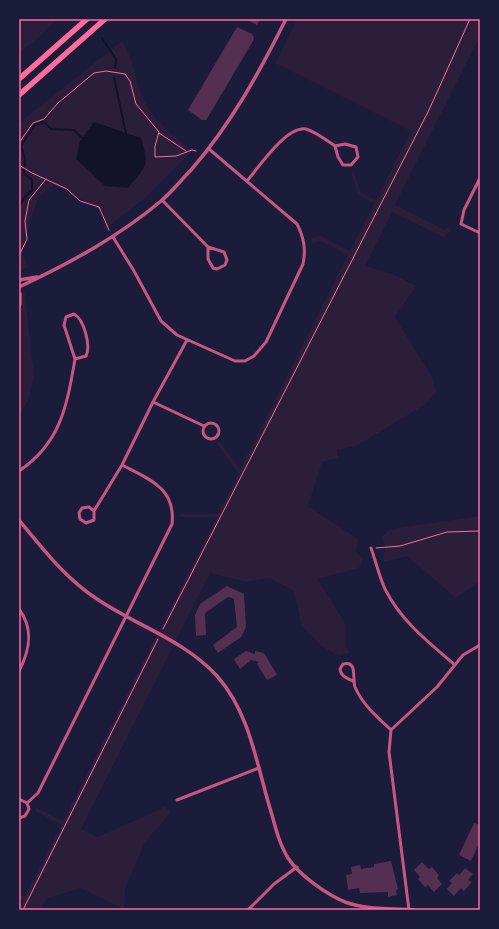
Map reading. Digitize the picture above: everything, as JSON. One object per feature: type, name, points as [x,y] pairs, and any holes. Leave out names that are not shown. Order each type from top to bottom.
[{"type":"highway","points":[[19,79],[87,19]]},
{"type":"highway","points":[[19,95],[105,19]]},
{"type":"street","points":[[19,287],[86,254],[113,237],[162,200],[209,149],[229,123],[253,83],[286,19]]},
{"type":"street","points":[[247,181],[286,135],[295,130],[304,129],[314,132],[335,146],[338,157],[343,165],[351,165],[358,157],[356,147],[345,144],[335,146]]},
{"type":"street","points":[[113,237],[134,271],[161,321],[169,329],[187,340],[235,361],[245,361],[254,356],[266,342],[303,264],[306,252],[304,241],[297,224],[209,149]]},
{"type":"street","points":[[480,178],[464,210],[461,224],[480,233]]},
{"type":"street","points":[[162,200],[208,247],[224,252],[227,260],[225,265],[217,269],[213,268],[208,258],[208,247]]},
{"type":"street","points":[[19,280],[38,277]]},
{"type":"street","points":[[19,471],[35,458],[58,428],[67,404],[75,359],[64,325],[66,317],[74,314],[81,322],[88,352],[86,356],[75,359]]},
{"type":"street","points":[[94,511],[89,507],[82,508],[79,513],[80,519],[86,524],[92,522],[95,517],[94,511],[122,465],[153,402],[187,340]]},
{"type":"street","points":[[153,402],[204,426]]},
{"type":"street","points":[[208,423],[214,423],[218,426],[219,434],[215,438],[208,438],[203,432],[204,426],[208,423]]},
{"type":"street","points":[[27,803],[38,793],[172,524],[173,515],[169,498],[150,480],[122,465]]},
{"type":"street","points":[[19,520],[54,562],[96,599],[190,652],[217,676],[237,706],[248,730],[279,837],[289,858],[297,867],[321,890],[346,902],[377,909],[414,910]]},
{"type":"street","points":[[371,548],[385,588],[394,605],[409,625],[455,665]]},
{"type":"street","points":[[19,609],[28,626],[30,640],[25,660],[19,671]]},
{"type":"street","points":[[409,910],[390,759],[391,730],[437,687],[463,655],[480,645]]},
{"type":"street","points":[[354,681],[346,678],[340,672],[343,664],[349,664],[352,666],[354,681],[359,694],[374,714],[391,730]]},
{"type":"street","points":[[177,800],[259,768]]},
{"type":"street","points":[[19,799],[27,803]]},
{"type":"street","points":[[19,818],[28,813],[27,803]]},
{"type":"street","points":[[248,910],[274,884],[297,867]]},
{"type":"path","points":[[23,910],[161,635],[429,110],[470,19]]},
{"type":"path","points":[[19,143],[34,123],[44,119],[82,81],[94,73],[106,71],[125,74],[130,81],[136,104],[159,132],[187,152]]},
{"type":"path","points":[[159,132],[154,146],[154,157],[164,157],[196,151]]},
{"type":"path","points":[[19,165],[67,189],[80,201],[98,207],[109,230]]},
{"type":"path","points":[[19,256],[27,239],[25,221],[29,200],[46,179]]},
{"type":"path","points":[[19,310],[21,304],[21,293]]},
{"type":"path","points":[[371,548],[400,546],[447,532],[480,531]]},
{"type":"shaded area","points":[[19,19],[56,19],[39,37],[19,53]]},
{"type":"shaded area","points":[[297,19],[480,19],[480,36],[395,205],[445,230],[446,227],[450,229],[445,238],[392,212],[365,266],[392,274],[416,286],[395,317],[432,377],[436,392],[426,404],[358,445],[337,450],[338,458],[322,462],[308,506],[358,539],[356,551],[363,560],[359,568],[317,579],[345,623],[346,646],[350,653],[338,655],[321,646],[302,626],[294,591],[269,578],[246,582],[210,573],[81,829],[97,837],[157,811],[165,806],[171,812],[145,842],[125,889],[124,909],[80,888],[46,899],[40,910],[19,910],[23,900],[19,899],[19,896],[25,896],[61,825],[35,811],[37,808],[63,821],[216,518],[179,517],[180,514],[218,514],[238,473],[217,444],[220,442],[240,469],[348,255],[321,241],[312,243],[311,238],[321,236],[350,251],[374,203],[358,195],[351,172],[354,171],[361,193],[376,200],[411,131],[275,63]]},
{"type":"shaded area","points":[[122,41],[131,59],[140,91],[149,109],[162,125],[192,151],[144,199],[104,230],[103,211],[54,185],[38,198],[21,252],[29,267],[19,270],[19,123]]},
{"type":"shaded area","points":[[94,122],[141,138],[146,161],[145,166],[128,188],[105,186],[76,159],[80,141]]},
{"type":"shaded area","points":[[25,294],[34,376],[28,401],[19,415],[19,296]]},
{"type":"shaded area","points":[[480,516],[480,581],[456,598],[407,556],[383,562],[385,546],[382,537],[390,529]]},
{"type":"building","points":[[245,19],[260,19],[257,25]]},
{"type":"building","points":[[237,27],[252,34],[254,37],[253,41],[208,117],[206,120],[202,120],[188,110]]},
{"type":"building","points":[[227,586],[244,594],[246,627],[241,637],[218,653],[213,645],[237,627],[234,599],[228,597],[205,613],[206,635],[196,636],[195,615],[200,604]]},
{"type":"building","points":[[246,651],[255,654],[255,651],[264,653],[277,675],[267,680],[257,664],[259,662],[251,660],[240,669],[234,659]]},
{"type":"building","points":[[474,823],[480,825],[480,841],[471,861],[459,855]]},
{"type":"building","points":[[391,861],[398,889],[396,890],[397,895],[388,897],[388,892],[360,893],[359,888],[348,890],[346,875],[352,874],[351,867],[360,865],[361,869],[374,867],[374,864]]},
{"type":"building","points":[[422,862],[429,869],[432,867],[439,875],[437,878],[442,884],[434,892],[428,885],[425,887],[418,879],[420,877],[414,870]]},
{"type":"building","points":[[465,868],[473,874],[468,880],[472,882],[464,891],[461,888],[454,896],[447,889],[452,883],[449,881],[457,873],[459,875]]},
{"type":"waterway","points":[[102,38],[116,59],[115,68]]},
{"type":"waterway","points":[[114,77],[126,134]]},
{"type":"waterway","points":[[19,207],[24,198],[32,190],[32,180],[24,173],[25,159],[21,146],[35,125],[44,122],[51,129],[74,130],[82,138]]},
{"type":"waterway","points":[[19,343],[19,349]]}]
